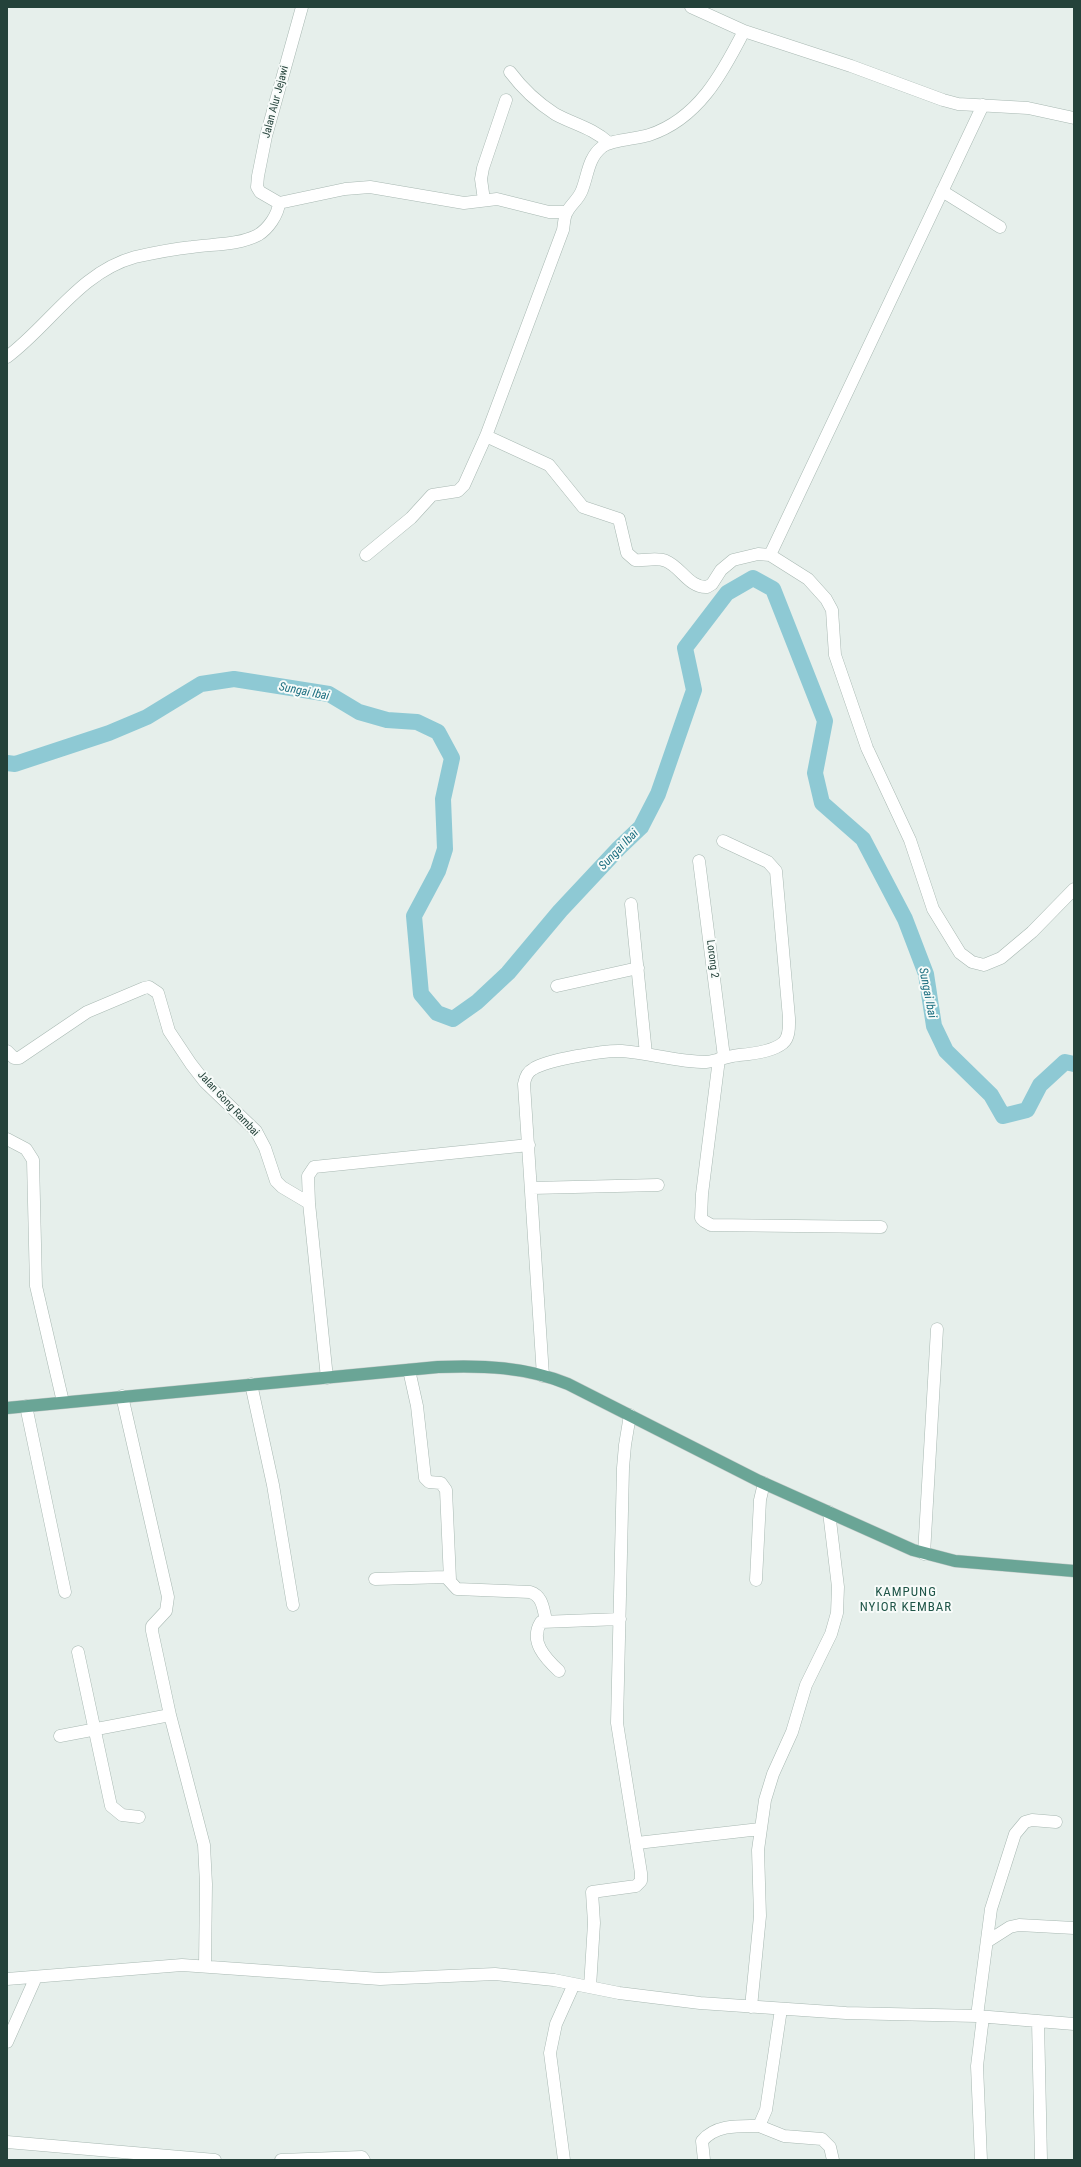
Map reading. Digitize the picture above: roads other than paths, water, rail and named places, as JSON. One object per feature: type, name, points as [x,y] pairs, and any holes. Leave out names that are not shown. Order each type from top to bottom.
[{"type":"main road","points":[[7,1408],[409,1370],[486,1367],[544,1376],[568,1384],[764,1483],[924,1554],[955,1561],[1074,1571]]},
{"type":"street","name":"Jalan Alur Jejawi","points":[[279,203],[265,195],[257,187],[262,156],[302,7]]},
{"type":"street","points":[[691,7],[744,31],[851,66],[943,100],[958,104],[1028,108],[1074,118]]},
{"type":"street","points":[[366,555],[411,518],[432,495],[454,492],[461,488],[486,436],[563,230],[566,212],[577,200],[582,190],[588,169],[596,152],[609,143],[637,139],[652,134],[680,120],[709,92],[724,70],[744,31]]},
{"type":"street","points":[[510,72],[523,88],[555,114],[599,134],[609,143]]},
{"type":"street","points":[[484,200],[482,179],[483,168],[506,100]]},
{"type":"street","points":[[770,556],[983,105]]},
{"type":"street","points":[[7,357],[30,338],[77,291],[107,270],[136,257],[190,247],[237,241],[252,237],[265,229],[277,213],[279,203],[345,188],[366,187],[464,202],[497,198],[549,212],[566,212]]},
{"type":"street","points":[[942,191],[1000,227]]},
{"type":"street","points":[[486,436],[549,465],[583,507],[619,519],[627,553],[635,560],[659,559],[666,561],[701,588],[707,588],[712,584],[721,570],[733,560],[750,555],[770,556],[808,579],[826,599],[832,610],[835,655],[867,748],[910,840],[934,909],[960,952],[972,962],[984,965],[1001,958],[1032,932],[1074,889]]},
{"type":"street","points":[[544,1376],[524,1084],[526,1075],[533,1068],[550,1062],[598,1053],[620,1051],[646,1054],[665,1059],[708,1062],[721,1058],[754,1054],[773,1048],[782,1044],[789,1030],[776,871],[770,864],[723,841]]},
{"type":"street","name":"Lorong 2","points":[[699,861],[721,1058],[702,1194],[701,1218],[711,1225],[881,1227]]},
{"type":"street","points":[[631,904],[646,1054]]},
{"type":"street","points":[[557,986],[638,968]]},
{"type":"street","name":"Jalan Gong Rambai","points":[[7,1051],[14,1058],[19,1058],[87,1012],[144,988],[153,989],[158,993],[161,1000],[169,1031],[191,1064],[205,1082],[256,1131],[262,1141],[276,1181],[282,1187],[309,1203]]},
{"type":"street","points":[[7,1139],[26,1149],[32,1160],[36,1286],[63,1402]]},
{"type":"street","points":[[326,1378],[309,1203],[308,1176],[314,1167],[529,1145]]},
{"type":"street","points":[[532,1188],[658,1185]]},
{"type":"street","points":[[924,1554],[937,1329]]},
{"type":"street","points":[[409,1370],[417,1406],[425,1478],[429,1482],[441,1483],[446,1490],[450,1580]]},
{"type":"street","points":[[251,1384],[273,1485],[293,1605]]},
{"type":"street","points":[[122,1396],[168,1597],[166,1611],[152,1626],[170,1715],[204,1849],[205,1966]]},
{"type":"street","points":[[26,1406],[65,1592]]},
{"type":"street","points":[[590,1987],[594,1923],[592,1892],[630,1887],[638,1884],[641,1873],[617,1723],[624,1456],[630,1415]]},
{"type":"street","points":[[756,1580],[760,1500],[764,1483]]},
{"type":"street","points":[[751,2007],[760,1916],[757,1878],[760,1829],[765,1800],[773,1774],[792,1732],[806,1685],[835,1620],[838,1587],[829,1512]]},
{"type":"street","points":[[375,1579],[446,1577],[457,1589],[536,1594],[540,1598],[546,1620]]},
{"type":"street","points":[[559,1671],[546,1660],[538,1644],[538,1627],[541,1622],[546,1620],[620,1619]]},
{"type":"street","points":[[78,1652],[111,1806],[122,1815],[139,1817]]},
{"type":"street","points":[[60,1736],[170,1715]]},
{"type":"street","points":[[981,2160],[978,2066],[980,2017],[988,1941],[987,1931],[996,1892],[1011,1846],[1020,1826],[1025,1822],[1032,1820],[1056,1822]]},
{"type":"street","points":[[637,1843],[760,1829]]},
{"type":"street","points":[[988,1941],[1010,1927],[1020,1925],[1074,1928]]},
{"type":"street","points":[[7,1979],[160,1966],[205,1966],[380,1979],[495,1974],[543,1978],[683,2002],[846,2013],[980,2017],[1074,2024]]},
{"type":"street","points":[[7,2042],[36,1976]]},
{"type":"street","points":[[564,2160],[550,2053],[556,2024],[574,1984]]},
{"type":"street","points":[[760,2126],[766,2110],[782,2009]]},
{"type":"street","points":[[1038,2021],[1041,2160]]},
{"type":"street","points":[[704,2160],[702,2141],[713,2132],[735,2127],[760,2126],[784,2136],[822,2139],[830,2147],[833,2160]]},
{"type":"street","points":[[7,2142],[215,2160]]},
{"type":"street","points":[[281,2160],[362,2158],[364,2160]]},
{"type":"waterway","name":"Sungai Ibai","points":[[7,763],[15,764],[109,733],[147,717],[201,684],[234,679],[329,694],[359,712],[387,720],[417,722],[438,732],[452,758],[443,799],[445,849],[438,871],[414,916],[421,994],[437,1013],[453,1019],[477,1002],[508,973],[560,911],[619,848],[641,827],[658,794],[694,690],[685,648],[727,593],[753,578],[773,589],[825,721],[815,773],[822,803],[863,839],[905,919],[926,974],[934,1026],[946,1051],[991,1095],[1003,1116],[1027,1110],[1040,1085],[1065,1062],[1074,1064]]},
{"type":"district","name":"KAMPUNG NYIOR KEMBAR","points":[[906,1600]]}]
